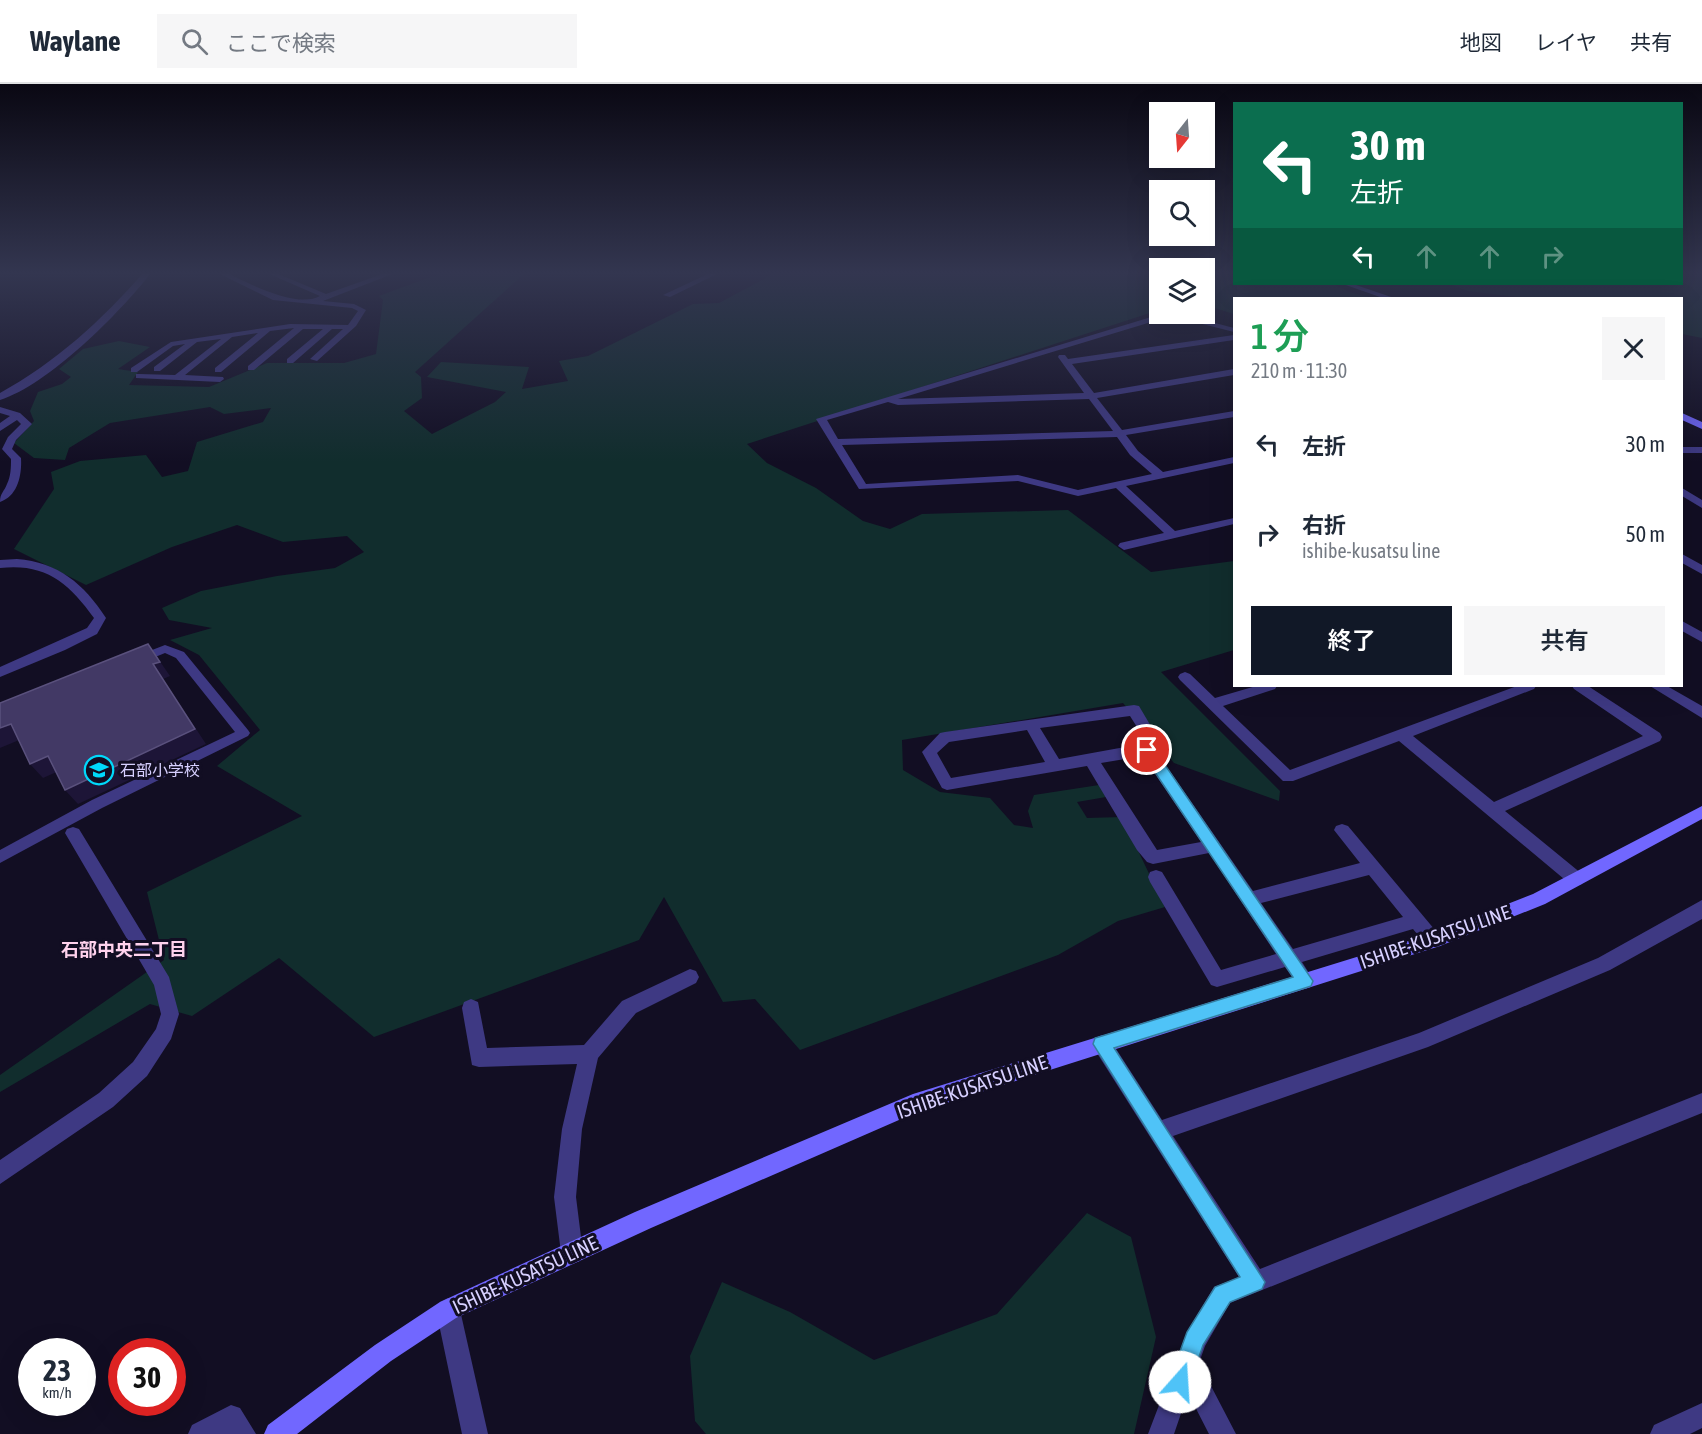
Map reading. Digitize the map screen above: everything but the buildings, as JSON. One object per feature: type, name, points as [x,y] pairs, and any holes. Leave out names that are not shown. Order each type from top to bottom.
[{"type":"main road","points":[[1683,416],[1702,426]]},
{"type":"main road","name":"ISHIBE-KUSATSU LINE","points":[[277,1434],[383,1353],[448,1311],[643,1220],[913,1104],[1434,941],[1539,899],[1702,812]]},
{"type":"street","points":[[0,397],[68,353],[86,336]]},
{"type":"street","points":[[1095,336],[821,419],[863,487],[1018,478],[1078,493],[1233,460]]},
{"type":"street","points":[[1066,362],[1233,337]]},
{"type":"street","points":[[1055,348],[1134,453],[1161,476]]},
{"type":"street","points":[[887,399],[898,402],[1091,396],[1233,372]]},
{"type":"street","points":[[0,410],[17,415],[27,424],[12,439],[7,449],[16,458],[17,475],[7,494],[0,499]]},
{"type":"street","points":[[835,442],[1121,434],[1233,414]]},
{"type":"street","points":[[0,428],[17,415]]},
{"type":"street","points":[[1683,450],[1702,450]]},
{"type":"street","points":[[1119,485],[1173,535]]},
{"type":"street","points":[[1683,492],[1702,505]]},
{"type":"street","points":[[1124,546],[1233,521]]},
{"type":"street","points":[[1683,559],[1702,570]]},
{"type":"street","points":[[0,564],[31,562],[50,569],[83,593],[100,618],[92,631],[0,672]]},
{"type":"street","points":[[1683,626],[1702,638]]},
{"type":"street","points":[[1185,677],[1288,777],[1526,687]]},
{"type":"street","points":[[1213,704],[1267,687]]},
{"type":"street","points":[[1492,810],[1655,737],[1580,687]]},
{"type":"street","points":[[1659,687],[1702,713]]},
{"type":"street","points":[[1134,710],[1155,746],[1147,750],[947,784],[929,752],[945,737],[1031,725],[1134,710]]},
{"type":"street","points":[[1031,725],[1055,765]]},
{"type":"street","points":[[1401,734],[1576,879]]},
{"type":"street","points":[[1147,750],[1305,981]]},
{"type":"street","points":[[1091,759],[1153,857],[1213,846]]},
{"type":"street","points":[[0,1173],[105,1100],[140,1069],[164,1033],[170,1014],[163,983],[70,827]]},
{"type":"street","points":[[1341,830],[1434,941]]},
{"type":"street","points":[[1249,899],[1372,867]]},
{"type":"street","points":[[1156,877],[1216,979],[1417,920]]},
{"type":"street","points":[[1159,1131],[1421,1041],[1604,964],[1697,913],[1702,907]]},
{"type":"street","points":[[573,1253],[566,1197],[572,1129],[590,1053],[629,1007],[690,977]]},
{"type":"street","points":[[471,1008],[478,1058],[590,1053]]},
{"type":"street","points":[[1102,1044],[1255,1282]]},
{"type":"street","points":[[1161,1434],[1195,1340],[1222,1295],[1699,1109]]},
{"type":"street","points":[[448,1311],[475,1434]]},
{"type":"street","points":[[1186,1364],[1223,1434]]},
{"type":"street","points":[[1663,1434],[1702,1415]]},
{"type":"street","points":[[201,1434],[231,1417],[243,1434]]},
{"type":"lane","points":[[224,336],[171,344],[136,373],[176,378],[219,375],[261,336]]},
{"type":"lane","points":[[176,378],[230,336]]},
{"type":"lane","points":[[251,368],[290,336]]},
{"type":"lane","points":[[290,361],[319,336]]},
{"type":"lane","points":[[314,358],[339,336]]},
{"type":"lane","points":[[157,369],[194,340]]},
{"type":"lane","points":[[0,857],[70,827],[243,733],[180,655],[165,649],[121,667]]},
{"type":"green space","points":[[378,336],[455,336],[415,372],[421,377],[422,398],[404,411],[432,434],[495,402],[506,392],[427,377],[441,362],[529,367],[522,389],[568,381],[559,361],[588,356],[628,336],[1079,336],[747,444],[767,463],[816,488],[863,521],[890,529],[922,514],[1068,510],[1151,572],[1233,561],[1233,650],[1161,672],[1280,791],[1279,801],[1174,763],[1123,703],[902,740],[903,770],[940,792],[990,798],[1014,825],[1033,828],[1028,811],[1034,795],[1099,785],[1106,797],[1077,802],[1087,818],[1122,817],[1165,907],[1118,921],[1058,955],[800,1050],[755,999],[723,1002],[664,897],[639,940],[374,1037],[279,958],[192,1016],[150,1004],[0,1092],[0,1075],[164,960],[147,892],[302,816],[217,766],[260,730],[199,655],[170,640],[212,628],[169,620],[162,608],[201,591],[277,576],[335,568],[364,552],[347,536],[283,542],[237,525],[172,547],[86,585],[14,549],[54,489],[51,472],[80,461],[146,455],[162,477],[188,471],[197,442],[263,422],[271,408],[224,414],[210,407],[110,423],[69,448],[65,460],[34,458],[14,443],[34,421],[30,411],[38,392],[62,384],[71,377],[59,369],[83,349],[119,341],[150,347],[118,369],[138,372],[129,385],[209,387],[267,363],[344,363],[376,354]]},
{"type":"green space","points":[[1087,1213],[1131,1237],[1156,1337],[1134,1434],[706,1434],[695,1421],[690,1356],[722,1282],[790,1312],[874,1360],[997,1314]]},
{"type":"place","name":"石部小学校","points":[[99,770]]},
{"type":"district","name":"石部中央二丁目","points":[[124,950]]},
{"type":"route","points":[[1147,750],[1305,981],[1102,1044],[1255,1282],[1222,1295],[1195,1340],[1180,1382]]}]
